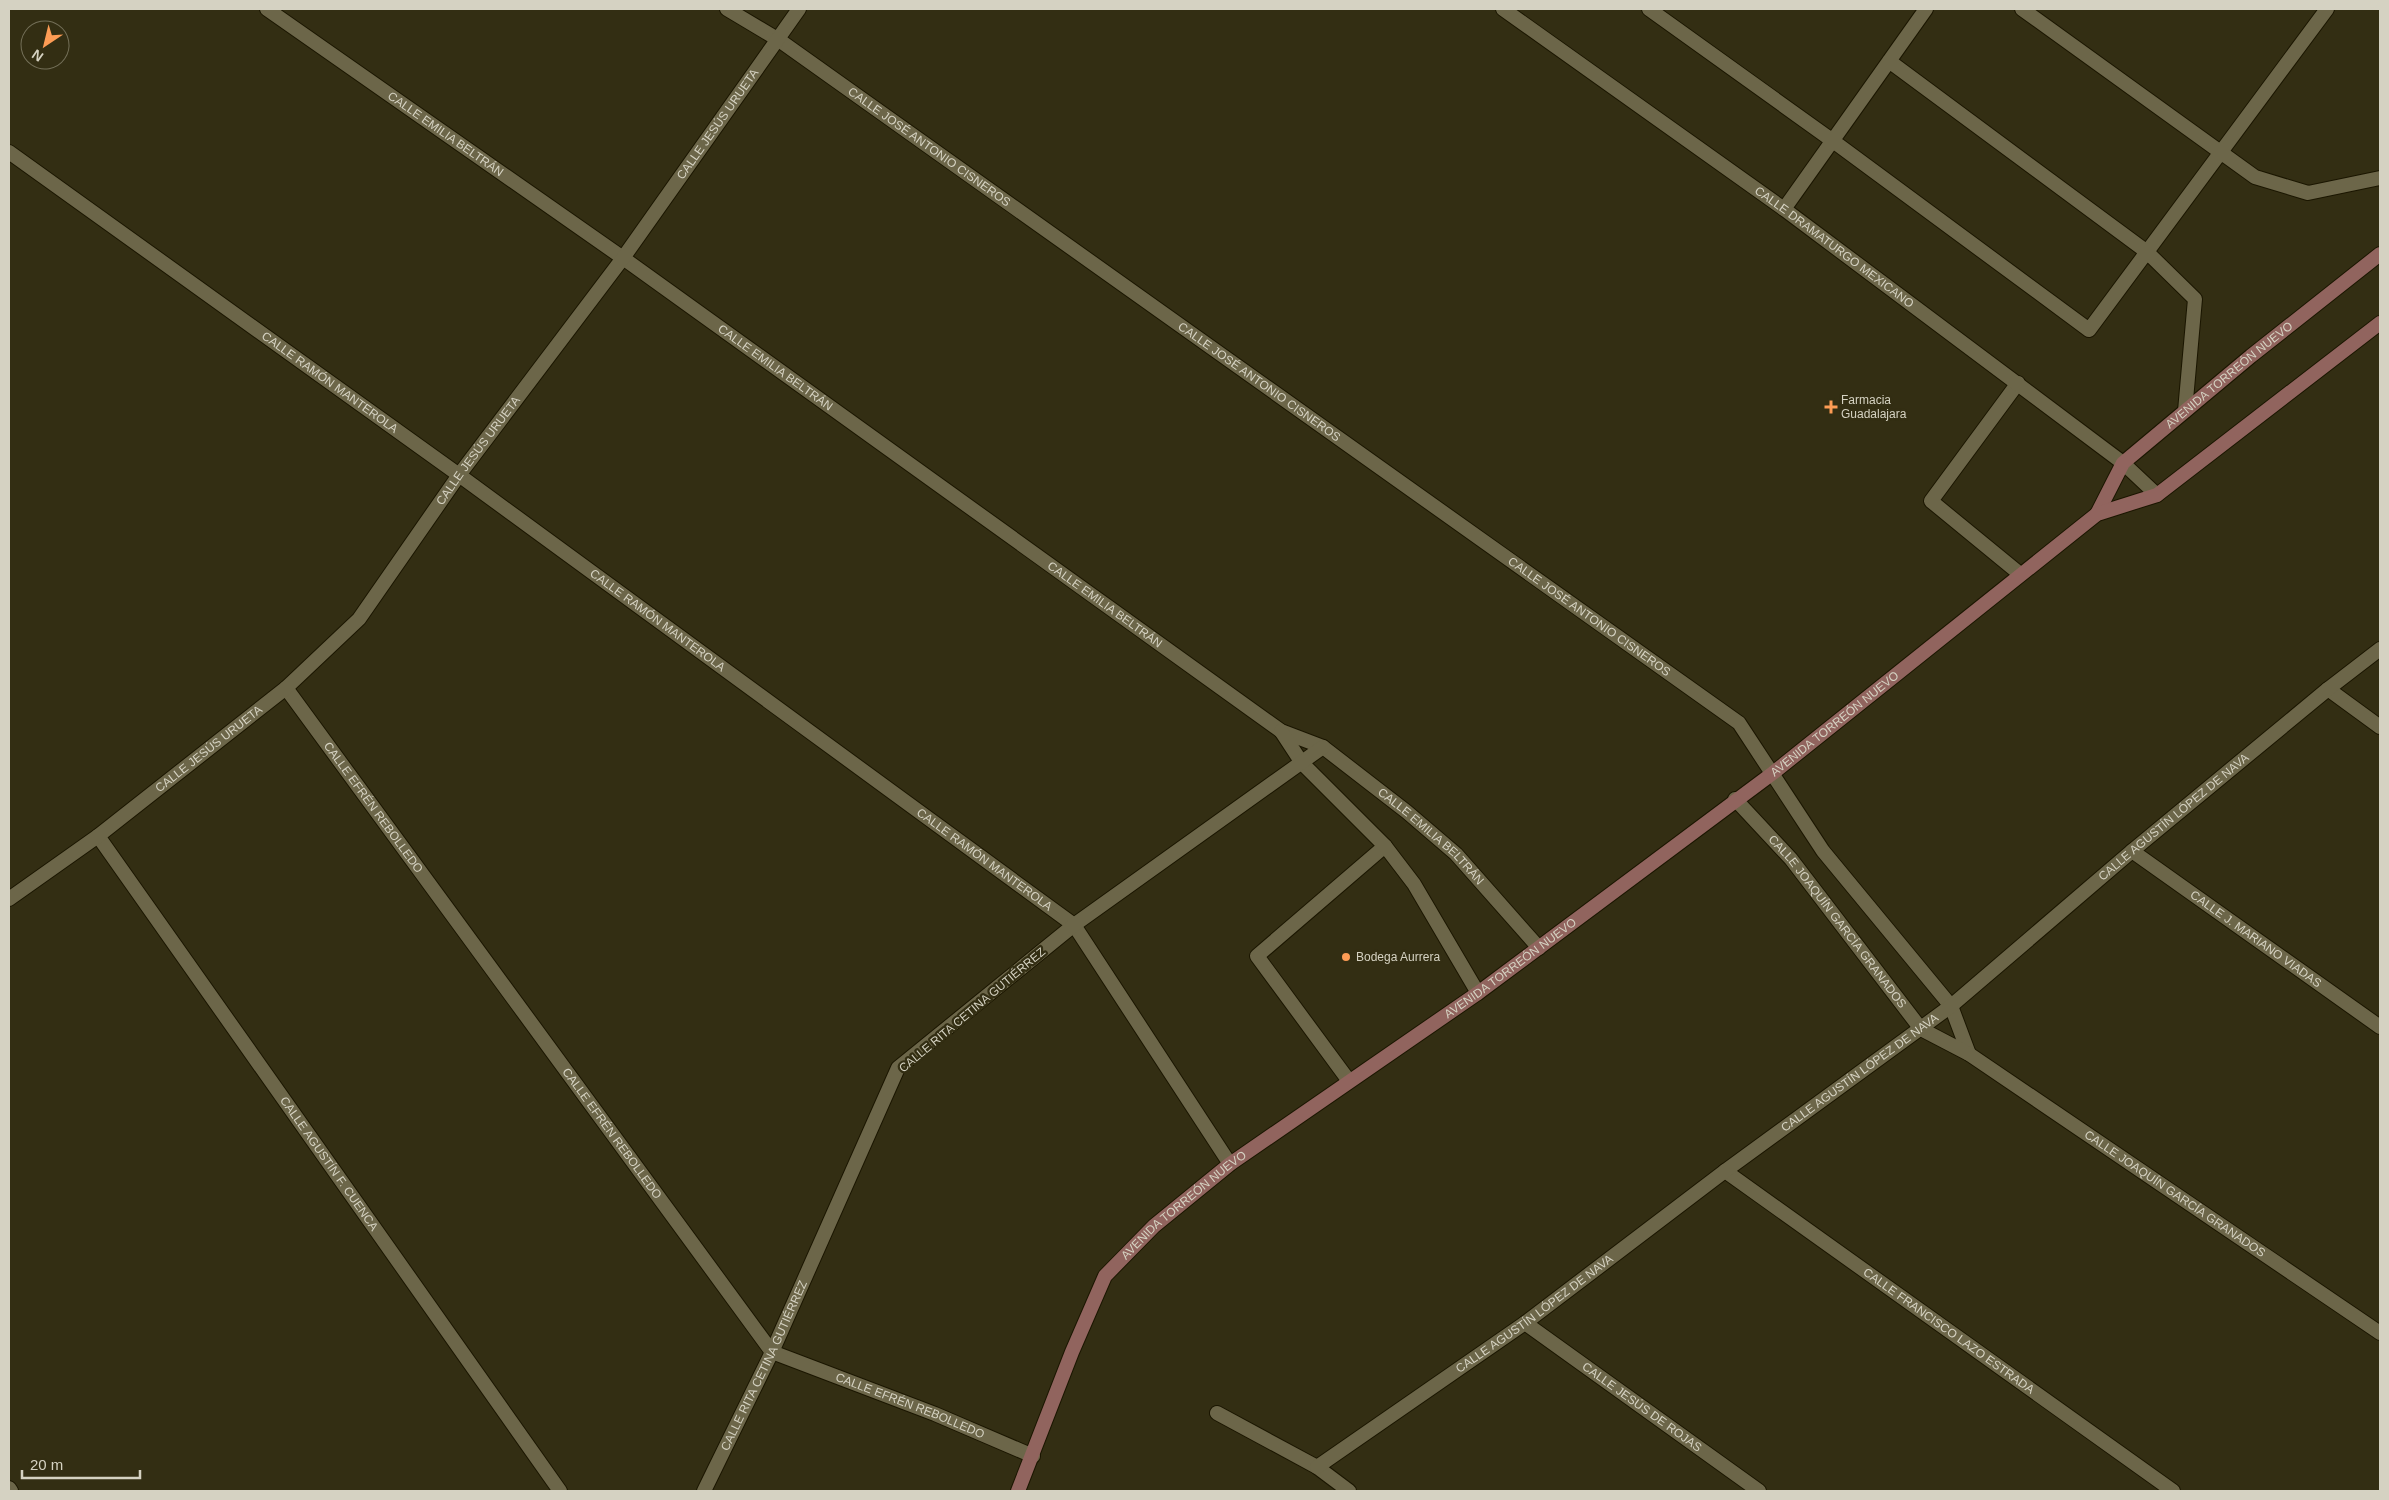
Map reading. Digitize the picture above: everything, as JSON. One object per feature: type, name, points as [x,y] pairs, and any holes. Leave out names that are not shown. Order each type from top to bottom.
[{"type":"main road","name":"AVENIDA TORREÓN NUEVO","points":[[2097,514],[2123,463],[2380,254]]},
{"type":"main road","name":"AVENIDA TORREÓN NUEVO","points":[[1018,1491],[1072,1352],[1105,1276],[1154,1226],[1230,1164],[1478,993],[1773,773],[2097,514],[2157,495],[2380,323]]},
{"type":"street","name":"CALLE EMILIA BELTRÁN","points":[[267,9],[623,258],[1281,731],[1323,747],[1407,812],[1456,854],[1539,948]]},
{"type":"street","name":"CALLE JOSÉ ANTONIO CISNEROS","points":[[727,9],[779,40],[1739,723],[1773,773]]},
{"type":"street","name":"CALLE JESÚS URUETA","points":[[9,899],[98,836],[286,688],[359,619],[460,475],[623,258],[779,40],[799,9]]},
{"type":"street","name":"CALLE DRAMATURGO MEXICANO","points":[[1503,9],[1784,208],[2123,463],[2157,495]]},
{"type":"street","points":[[1649,9],[1833,140],[2089,330],[2327,9]]},
{"type":"street","points":[[1784,208],[1926,9]]},
{"type":"street","points":[[2022,9],[2254,177],[2308,193],[2380,178]]},
{"type":"street","points":[[1889,61],[2147,252],[2195,299],[2185,411]]},
{"type":"street","name":"CALLE RAMÓN MANTEROLA","points":[[9,152],[460,475],[1074,925],[1230,1164]]},
{"type":"street","points":[[2018,383],[1932,501],[2020,574]]},
{"type":"street","name":"CALLE AGUSTÍN LÓPEZ DE NAVA","points":[[1316,1467],[1525,1323],[1726,1171],[1951,1006],[2132,851],[2328,689],[2380,649]]},
{"type":"street","name":"CALLE EFRÉN REBOLLEDO","points":[[286,688],[772,1352],[935,1414],[1033,1456]]},
{"type":"street","points":[[2328,689],[2380,727]]},
{"type":"street","name":"CALLE EMILIA BELTRÁN","points":[[1281,731],[1302,763],[1385,846],[1414,884],[1478,993]]},
{"type":"street","name":"CALLE RITA CETINA GUTIÉRREZ","points":[[704,1491],[772,1352],[898,1068],[1074,925],[1323,747]]},
{"type":"street","points":[[1773,773],[1823,851],[1951,1006],[1969,1054]]},
{"type":"street","name":"CALLE JOAQUÍN GARCÍA GRANADOS","points":[[1735,800],[1791,859],[1920,1029],[1969,1054],[2380,1333]]},
{"type":"street","name":"CALLE AGUSTÍN F. CUENCA","points":[[98,836],[560,1491]]},
{"type":"street","points":[[1349,1082],[1257,956],[1385,846]]},
{"type":"street","name":"CALLE J. MARIANO VIADAS","points":[[2132,851],[2380,1027]]},
{"type":"street","name":"CALLE FRANCISCO LAZO ESTRADA","points":[[1726,1171],[2173,1491]]},
{"type":"street","name":"CALLE JESÚS DE ROJAS","points":[[1525,1323],[1759,1491]]},
{"type":"street","points":[[1217,1413],[1316,1467],[1349,1491]]},
{"type":"place","name":"Farmacia Guadalajara","points":[[1831,407]]},
{"type":"place","name":"Bodega Aurrera","points":[[1346,957]]}]
